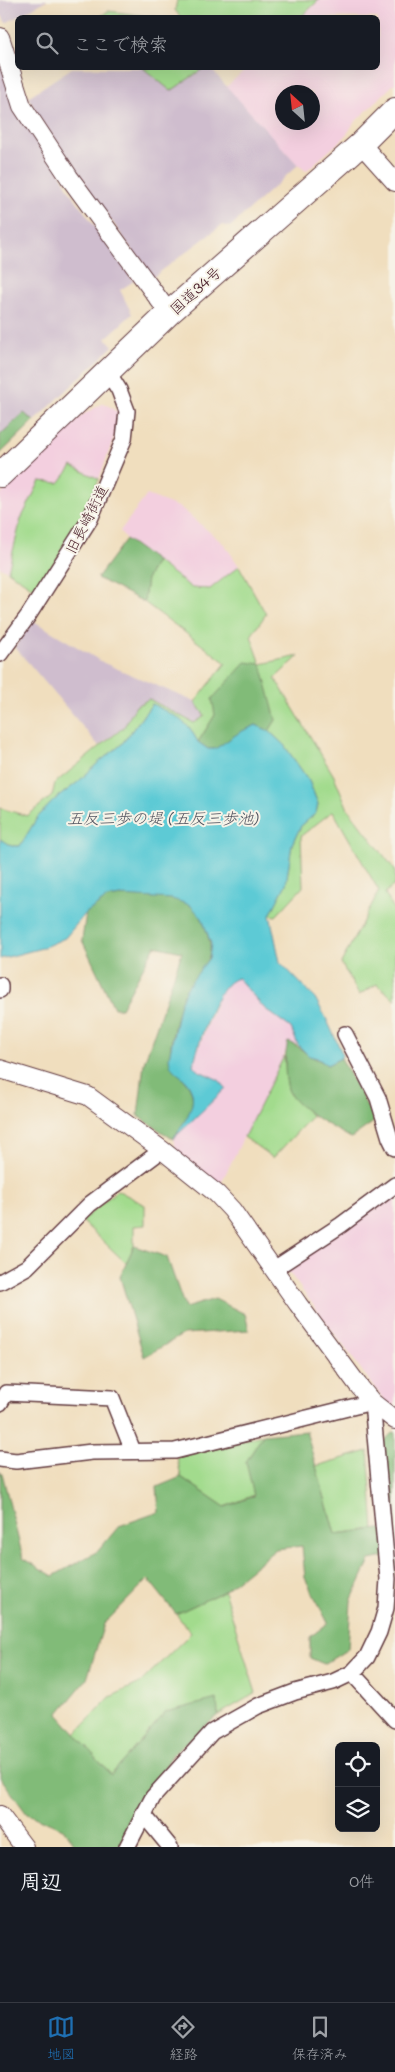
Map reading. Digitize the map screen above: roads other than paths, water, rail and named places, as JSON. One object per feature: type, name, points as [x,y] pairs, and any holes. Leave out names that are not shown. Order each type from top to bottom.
[{"type":"highway","name":"国道34号","points":[[0,475],[169,312],[361,144],[395,110]]},
{"type":"street","points":[[0,37],[22,106],[69,177],[169,312]]},
{"type":"street","points":[[361,144],[395,182]]},
{"type":"street","name":"旧長崎街道","points":[[0,654],[28,616],[90,519],[124,439],[127,410],[119,390],[108,372]]},
{"type":"street","points":[[0,985],[2,985],[0,990]]},
{"type":"street","points":[[345,1034],[378,1098],[390,1138],[395,1148]]},
{"type":"street","points":[[0,1069],[88,1096],[162,1150],[217,1194],[232,1210],[372,1402],[395,1420]]},
{"type":"street","points":[[0,1282],[27,1267],[90,1204],[162,1150]]},
{"type":"street","points":[[274,1269],[342,1225],[395,1185]]},
{"type":"street","points":[[0,1403],[6,1393],[112,1398],[133,1451]]},
{"type":"street","points":[[0,1459],[16,1461],[92,1452],[175,1451],[372,1402]]},
{"type":"street","points":[[127,1847],[153,1797],[212,1732],[258,1706],[294,1692],[333,1682],[352,1673],[367,1657],[379,1632],[386,1608],[388,1579],[372,1402]]},
{"type":"street","points":[[352,1673],[395,1720]]},
{"type":"street","points":[[143,1814],[170,1847]]},
{"type":"street","points":[[0,1815],[24,1847]]},
{"type":"water","name":"五反三歩の堤 (五反三歩池)","points":[[152,704],[177,717],[190,728],[198,742],[208,749],[215,749],[240,732],[256,725],[269,731],[284,745],[309,781],[318,804],[316,813],[301,826],[292,844],[286,884],[270,915],[280,962],[315,998],[342,1053],[341,1058],[327,1065],[317,1058],[309,1056],[298,1045],[291,1028],[264,1008],[238,978],[229,982],[215,1002],[209,1015],[193,1065],[197,1070],[219,1080],[226,1088],[173,1139],[191,1109],[192,1101],[189,1085],[173,1069],[169,1058],[179,1006],[186,989],[209,958],[211,944],[202,918],[190,905],[172,899],[121,896],[107,898],[86,913],[65,938],[42,948],[0,959],[0,839],[11,846],[20,846],[37,818],[53,801],[121,745]]}]
